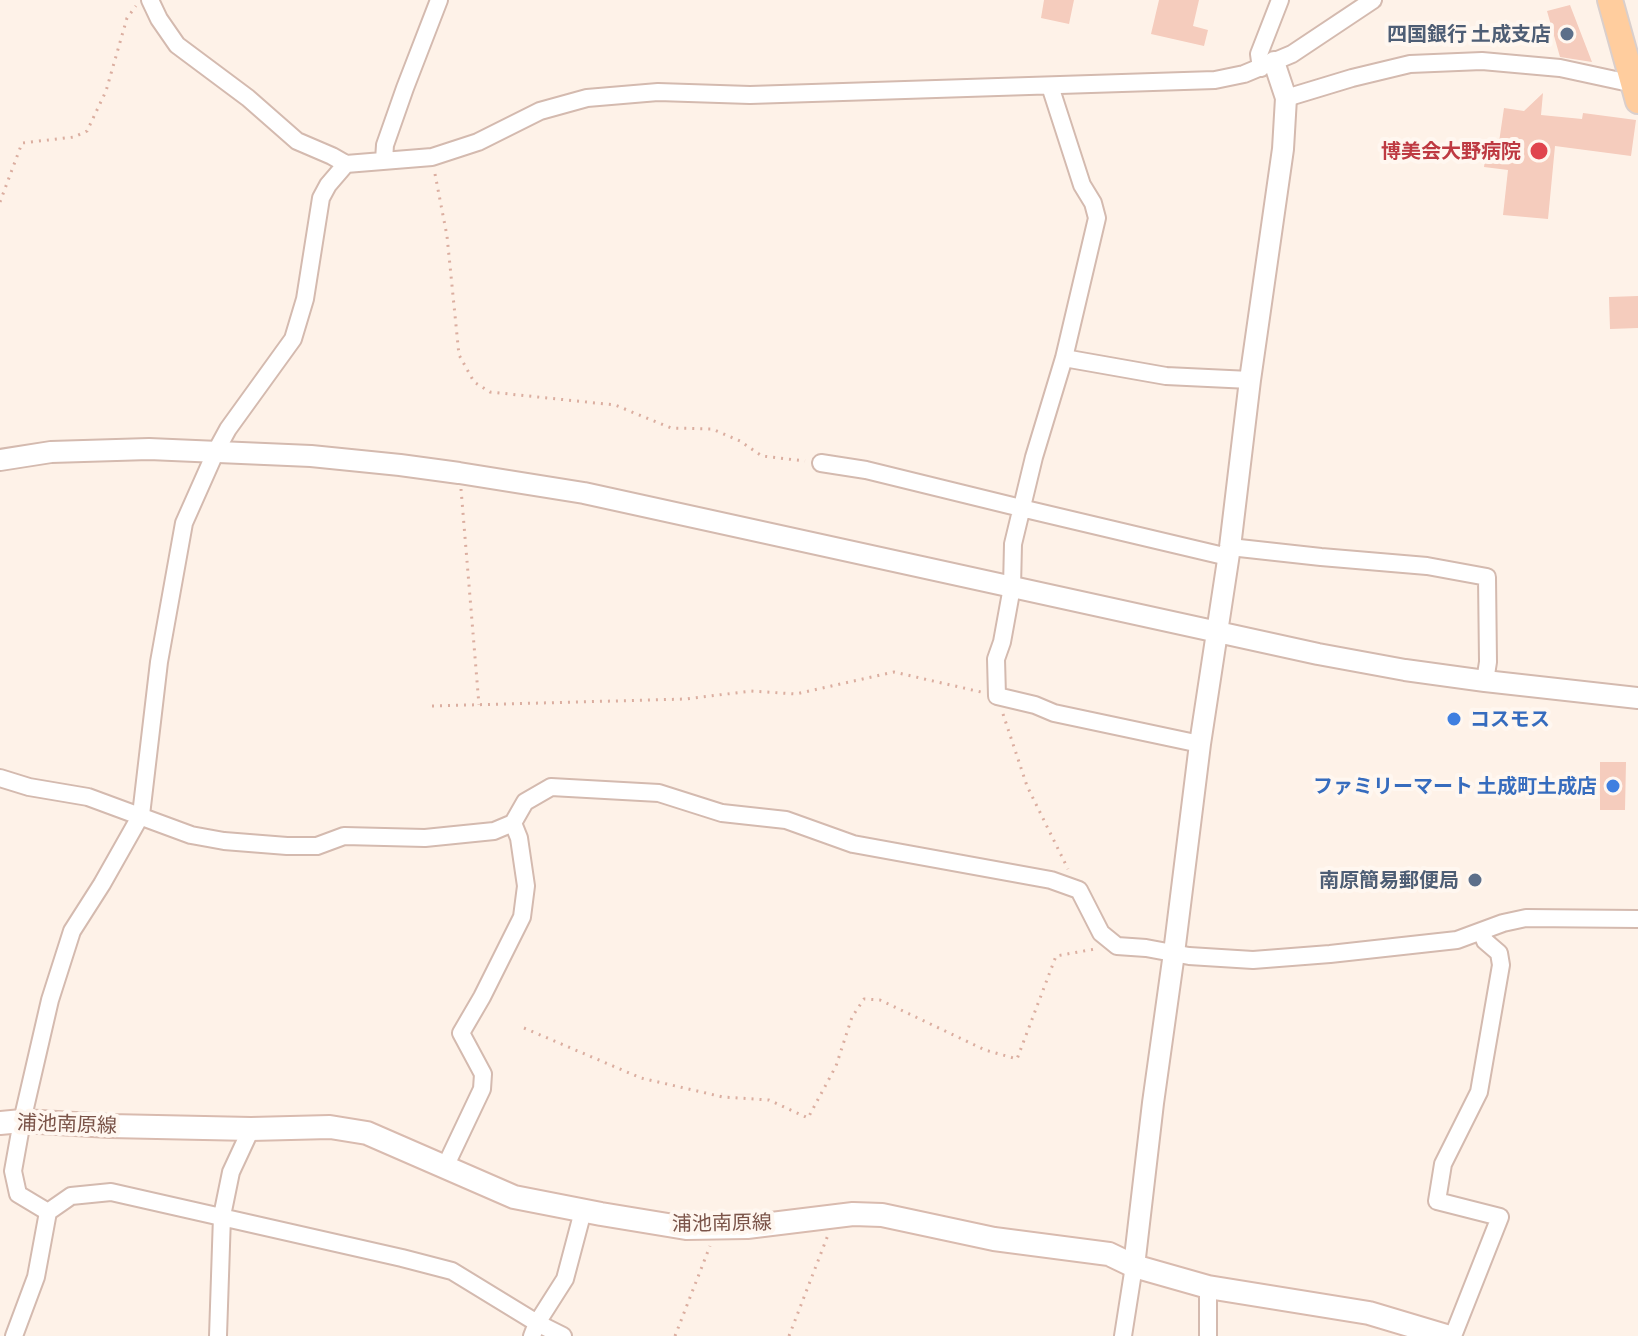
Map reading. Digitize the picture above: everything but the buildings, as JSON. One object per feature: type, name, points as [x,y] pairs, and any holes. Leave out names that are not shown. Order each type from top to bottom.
[{"type":"main road","points":[[1610,0],[1636,92]]},
{"type":"main road","name":"浦池南原線","points":[[11,1122],[251,1129],[330,1127],[367,1133],[514,1197],[583,1211],[686,1228],[747,1227],[853,1214],[882,1215],[994,1239],[1109,1254],[1134,1266],[1208,1287],[1369,1313],[1446,1336]]},
{"type":"street","points":[[150,0],[177,45],[248,98],[297,141],[346,164],[432,157],[478,142],[540,111],[587,98],[658,92],[750,95],[1215,80],[1244,74],[1292,54],[1373,0]]},
{"type":"street","points":[[384,160],[385,145],[439,0]]},
{"type":"street","points":[[1123,1336],[1200,744],[1283,149],[1286,98],[1259,54],[1280,0]]},
{"type":"street","points":[[1286,98],[1410,64],[1482,61],[1560,68],[1636,92]]},
{"type":"street","points":[[1050,86],[1082,185],[1093,203],[1097,218],[1064,358],[1034,457],[1013,544],[1012,587],[996,659],[997,696],[1054,713],[1200,744]]},
{"type":"street","points":[[48,1212],[18,1194],[13,1171],[11,1122],[72,931],[141,815],[159,662],[184,523],[228,429],[293,339],[305,299],[321,198],[335,174],[346,164]]},
{"type":"street","points":[[1064,358],[1166,376],[1250,380]]},
{"type":"street","points":[[0,460],[51,452],[149,449],[311,456],[459,473],[584,493],[1217,633],[1376,664],[1485,681],[1638,698]]},
{"type":"street","points":[[821,463],[866,470],[1021,508],[1229,552],[1427,566],[1487,577],[1488,662],[1485,681]]},
{"type":"street","points":[[0,778],[29,787],[88,797],[191,835],[287,846],[317,846],[344,836],[425,838],[494,831],[513,823],[525,802],[551,787],[659,793],[722,813],[786,820],[853,844],[1051,880],[1079,890],[1101,933],[1117,946],[1189,956],[1253,960],[1457,940],[1526,918],[1638,919]]},
{"type":"street","points":[[445,1167],[482,1089],[483,1074],[461,1033],[522,917],[526,886],[519,838],[513,823]]},
{"type":"street","points":[[1453,1336],[1500,1217],[1437,1201],[1443,1164],[1479,1092],[1501,965],[1499,953],[1485,941],[1482,932]]},
{"type":"street","points":[[218,1336],[222,1216],[231,1172],[251,1129]]},
{"type":"street","points":[[14,1336],[36,1277],[48,1212],[71,1196],[111,1192],[452,1271],[534,1329],[563,1336]]},
{"type":"street","points":[[534,1329],[565,1279],[583,1211]]},
{"type":"street","points":[[1208,1287],[1208,1336]]},
{"type":"path","points":[[0,202],[22,143],[74,137],[87,131],[106,91],[127,18],[141,0]]},
{"type":"path","points":[[432,157],[447,236],[459,355],[474,382],[490,392],[615,405],[671,428],[712,429],[740,441],[762,456],[821,463]]},
{"type":"path","points":[[459,473],[479,705]]},
{"type":"path","points":[[432,706],[686,699],[751,691],[796,694],[894,672],[997,696],[1027,786],[1079,890]]},
{"type":"path","points":[[524,1028],[641,1078],[723,1097],[769,1100],[808,1118],[836,1066],[852,1017],[864,999],[880,1000],[985,1050],[1017,1059],[1056,956],[1117,946]]},
{"type":"path","points":[[789,1336],[835,1216]]},
{"type":"path","points":[[675,1336],[717,1227]]},
{"type":"place","name":"四国銀行 土成支店","points":[[1567,34]]},
{"type":"place","name":"博美会大野病院","points":[[1539,151]]},
{"type":"place","name":"コスモス","points":[[1454,719]]},
{"type":"place","name":"ファミリーマート 土成町土成店","points":[[1613,786]]},
{"type":"place","name":"南原簡易郵便局","points":[[1475,880]]}]
